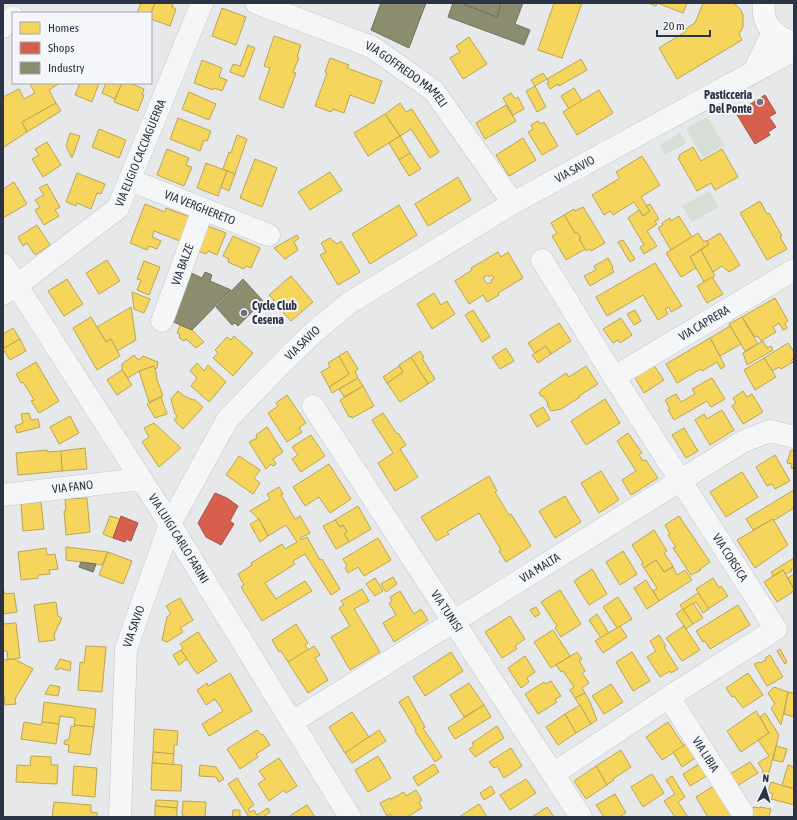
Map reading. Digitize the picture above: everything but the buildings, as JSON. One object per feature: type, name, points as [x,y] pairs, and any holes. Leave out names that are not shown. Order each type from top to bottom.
[{"type":"main road","points":[[762,5],[766,21],[773,32],[783,40],[794,42]]},
{"type":"street","points":[[18,12],[24,3]]},
{"type":"street","name":"VIA ELIGIO CACCIAGUERRA","points":[[10,290],[118,208],[202,3]]},
{"type":"street","name":"VIA GOFFREDO MAMELI","points":[[256,3],[372,47],[434,91],[513,203]]},
{"type":"street","points":[[3,27],[12,18]]},
{"type":"street","points":[[754,71],[773,32]]},
{"type":"street","name":"VIA SAVIO","points":[[120,817],[126,649],[170,524],[226,420],[314,332],[349,303],[513,203],[794,50]]},
{"type":"street","name":"VIA VERGHERETO","points":[[130,180],[269,235]]},
{"type":"street","name":"VIA BALZE","points":[[162,321],[203,209]]},
{"type":"street","name":"VIA CORSICA","points":[[542,260],[614,377],[776,629],[669,697],[553,774]]},
{"type":"street","name":"VIA LUIGI CARLO FARINI","points":[[3,264],[10,290],[141,479],[350,817]]},
{"type":"street","name":"VIA CAPRERA","points":[[614,377],[794,270]]},
{"type":"street","name":"VIA TUNISI","points":[[313,406],[581,817]]},
{"type":"street","name":"VIA MALTA","points":[[292,722],[744,441],[770,431],[794,437]]},
{"type":"street","name":"VIA FANO","points":[[3,495],[141,479]]},
{"type":"street","name":"VIA LIBIA","points":[[669,697],[742,812]]},
{"type":"shaded area","points":[[707,117],[725,145],[703,158],[686,129]]},
{"type":"shaded area","points":[[680,133],[687,143],[665,155],[660,145]]},
{"type":"shaded area","points":[[709,191],[719,207],[692,222],[682,206]]},
{"type":"place","name":"Pasticceria Del Ponte","points":[[760,102]]},
{"type":"place","name":"Cycle Club Cesena","points":[[244,313]]}]
